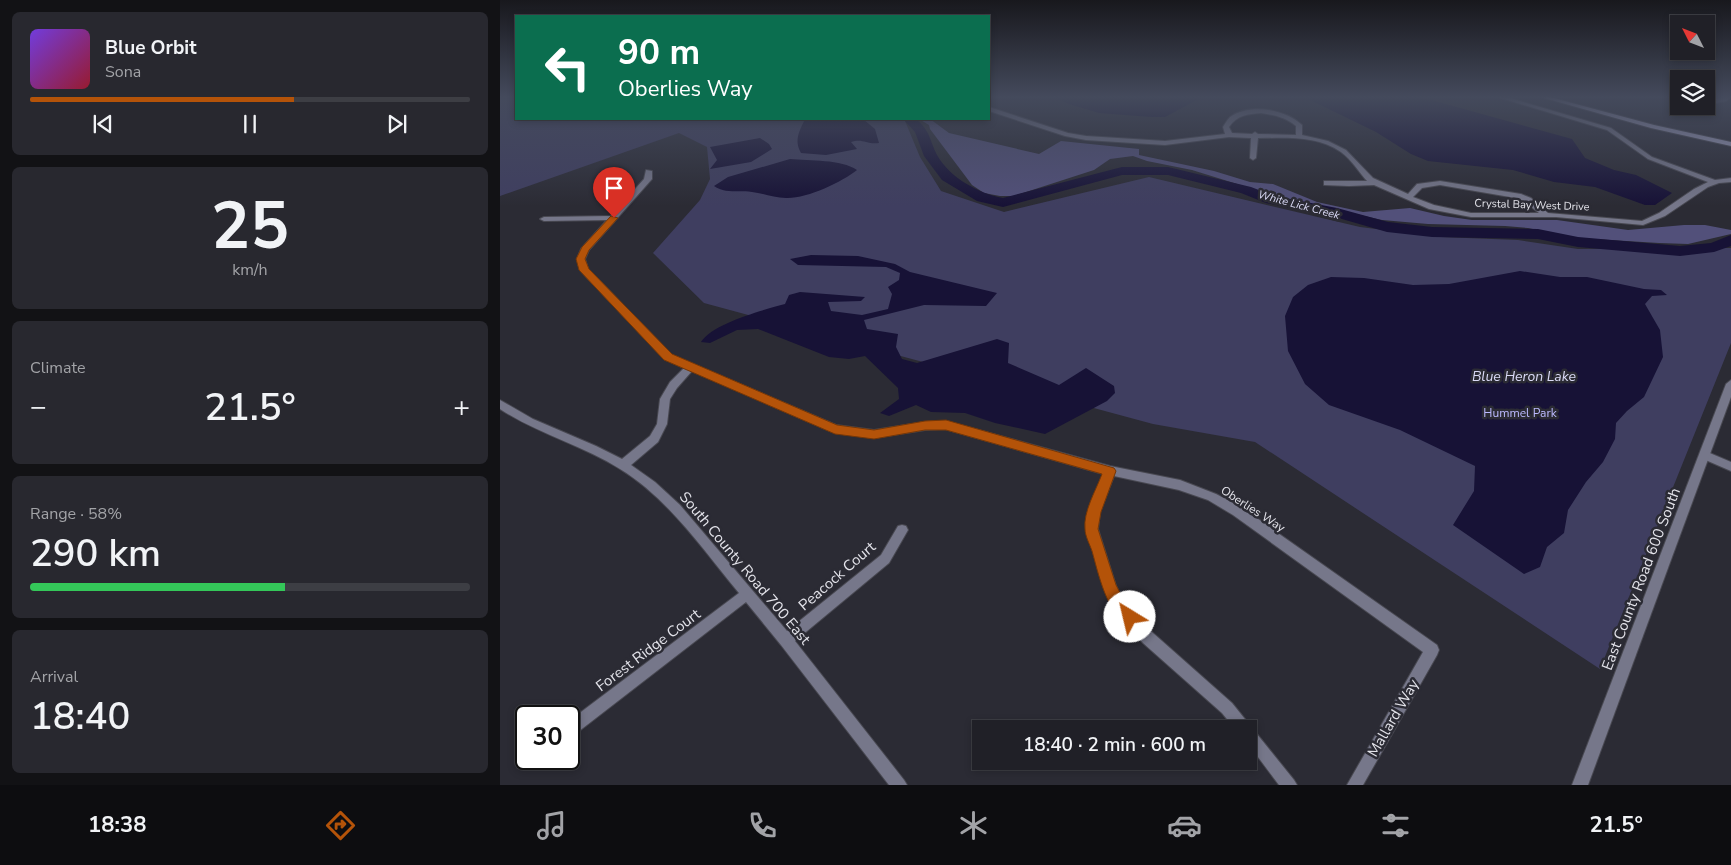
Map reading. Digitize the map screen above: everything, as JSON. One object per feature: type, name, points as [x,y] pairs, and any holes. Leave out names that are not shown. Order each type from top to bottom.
[{"type":"main road","points":[[1679,133],[1731,144]]},
{"type":"street","name":"Crystal Bay West Drive","points":[[1060,133],[1086,138],[1166,143],[1228,135],[1298,135],[1326,142],[1344,151],[1374,183],[1432,207],[1471,215],[1546,215],[1643,223],[1652,220],[1693,193],[1714,182],[1731,180]]},
{"type":"street","points":[[1616,133],[1626,138],[1641,153],[1650,158],[1714,182]]},
{"type":"street","points":[[1253,158],[1255,134]]},
{"type":"street","name":"Oberlies Way","points":[[648,171],[648,179],[585,249],[581,259],[584,270],[668,357],[835,429],[874,434],[925,426],[946,425],[1110,471],[1180,485],[1237,511],[1432,650]]},
{"type":"street","points":[[1327,183],[1374,183]]},
{"type":"street","points":[[1408,198],[1420,186],[1440,183],[1518,196],[1528,200],[1546,215]]},
{"type":"street","points":[[544,219],[614,218]]},
{"type":"street","points":[[623,465],[654,439],[662,424],[665,399],[673,385],[692,367]]},
{"type":"street","name":"East County Road 600 South","points":[[1580,785],[1731,384]]},
{"type":"street","name":"South County Road 700 East","points":[[500,404],[543,428],[623,465],[656,490],[676,509],[746,595],[786,640],[899,785]]},
{"type":"street","points":[[1705,455],[1731,467]]},
{"type":"street","points":[[1110,471],[1094,512],[1092,529],[1107,579],[1120,607],[1148,638],[1227,708],[1237,720]]},
{"type":"street","name":"Peacock Court","points":[[786,640],[885,559],[902,530]]},
{"type":"street","name":"Forest Ridge Court","points":[[580,722],[746,595]]},
{"type":"street","name":"Mallard Way","points":[[1355,785],[1432,650]]},
{"type":"street","points":[[1257,744],[1289,785]]},
{"type":"green space","name":"Hummel Park","points":[[500,133],[910,133],[920,157],[941,191],[1004,212],[1149,177],[1360,227],[1441,237],[1518,240],[1578,249],[1731,248],[1731,343],[1600,669],[1255,442],[1153,424],[704,303],[653,253],[700,200],[710,179],[707,147],[679,133],[500,196]]},
{"type":"shaded area","points":[[933,133],[949,133],[1039,154],[1061,141],[1139,149],[1139,155],[1214,171],[1250,182],[1273,184],[1317,202],[1363,212],[1410,208],[1472,220],[1557,220],[1628,230],[1705,225],[1731,230],[1731,234],[1688,244],[1659,243],[1577,238],[1528,228],[1505,226],[1428,224],[1382,220],[1276,196],[1192,170],[1147,161],[1133,156],[1110,159],[1094,170],[1014,196],[984,193],[972,185]]},
{"type":"water","points":[[799,133],[876,133],[879,143],[855,141],[851,142],[857,149],[826,155],[801,153],[798,140]]},
{"type":"water","points":[[1377,133],[1549,133],[1572,139],[1585,158],[1614,170],[1636,175],[1672,193],[1655,205],[1645,205],[1595,187],[1554,182],[1513,170],[1428,161],[1411,154]]},
{"type":"water","points":[[760,138],[769,144],[772,149],[751,162],[710,169],[717,160],[710,147]]},
{"type":"water","points":[[790,159],[834,162],[857,170],[823,189],[794,198],[782,198],[752,192],[727,191],[714,186],[728,177]]},
{"type":"water","points":[[811,255],[858,256],[895,264],[910,272],[997,293],[986,306],[924,305],[864,320],[867,329],[898,334],[896,347],[902,359],[917,363],[997,339],[1009,343],[1008,363],[1059,385],[1086,368],[1114,386],[1115,393],[1107,401],[1045,434],[995,423],[965,413],[931,412],[916,405],[889,416],[880,413],[899,399],[898,388],[865,356],[849,359],[829,357],[758,329],[737,330],[710,343],[701,342],[707,335],[727,323],[785,304],[789,295],[800,292],[865,297],[861,301],[828,302],[831,311],[862,315],[888,309],[892,294],[888,287],[899,280],[900,273],[886,267],[798,265],[790,259]]},
{"type":"water","name":"Blue Heron Lake","points":[[1520,271],[1560,277],[1587,277],[1644,289],[1661,290],[1667,295],[1652,296],[1645,304],[1660,330],[1663,357],[1644,397],[1616,423],[1615,439],[1603,462],[1586,482],[1568,510],[1564,533],[1547,547],[1540,567],[1524,574],[1453,525],[1474,491],[1475,466],[1400,430],[1329,405],[1305,384],[1288,351],[1285,316],[1293,297],[1308,285],[1331,277],[1364,278],[1413,285],[1449,284]]},
{"type":"waterway","name":"White Lick Creek","points":[[922,133],[931,156],[947,177],[982,198],[1003,203],[1122,171],[1168,171],[1246,190],[1271,200],[1337,213],[1387,227],[1432,232],[1538,234],[1578,242],[1680,251],[1714,247],[1731,240]]},
{"type":"route","points":[[614,218],[585,249],[581,259],[584,270],[668,357],[835,429],[851,433],[874,434],[925,426],[946,425],[1110,471],[1094,512],[1092,529],[1099,557],[1110,587],[1120,607],[1130,617]]}]
